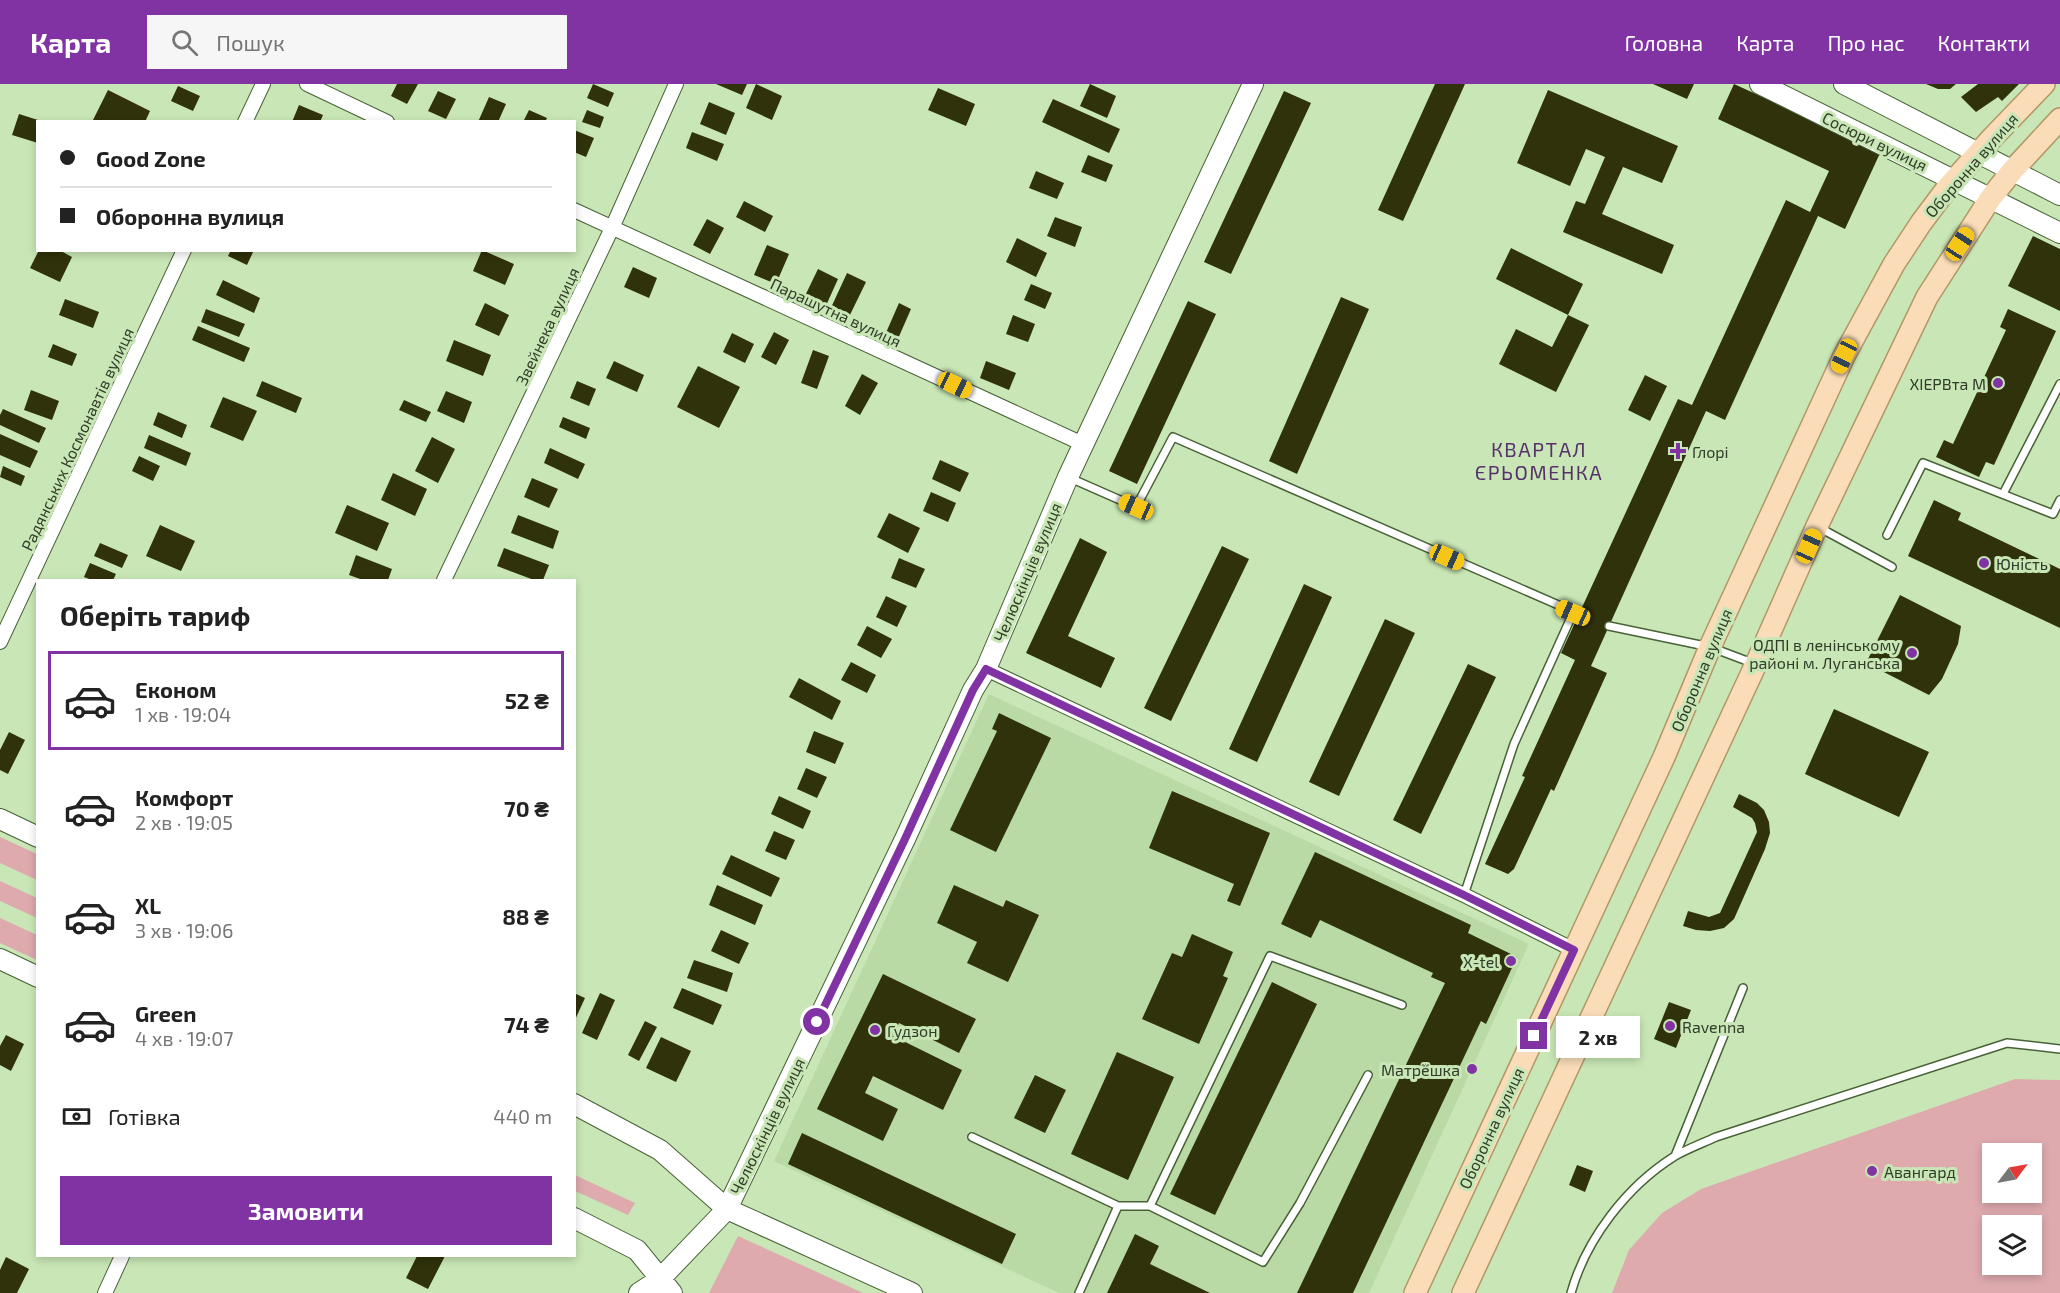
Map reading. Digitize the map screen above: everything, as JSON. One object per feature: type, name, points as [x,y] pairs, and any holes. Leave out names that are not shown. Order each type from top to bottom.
[{"type":"main road","name":"Оборонна вулиця","points":[[1415,1293],[1664,757],[1710,647],[1844,356],[1894,264],[1921,223],[1948,187],[2044,84]]},
{"type":"main road","points":[[1463,1293],[1756,664],[1817,526],[1927,297],[1990,199],[2012,171],[2060,119]]},
{"type":"street","points":[[246,120],[263,84]]},
{"type":"street","points":[[307,84],[383,120]]},
{"type":"street","name":"Звейнека вулиця","points":[[444,579],[612,228],[676,84]]},
{"type":"street","name":"Челюскінців вулиця","points":[[639,1293],[665,1286],[727,1209],[905,839],[973,690],[986,669],[1083,444],[1253,84]]},
{"type":"street","name":"Сосюри вулиця","points":[[1760,84],[2060,233]]},
{"type":"street","points":[[1845,84],[2060,195]]},
{"type":"street","name":"Парашутна вулиця","points":[[576,211],[1083,444]]},
{"type":"street","name":"Радянських Космонавтів вулиця","points":[[0,642],[183,252]]},
{"type":"street","points":[[986,669],[1464,895],[1574,950]]},
{"type":"street","points":[[0,819],[36,836]]},
{"type":"street","points":[[0,959],[36,976]]},
{"type":"street","points":[[576,1105],[660,1150],[727,1209],[912,1293]]},
{"type":"street","points":[[576,1219],[637,1250],[665,1286]]},
{"type":"street","points":[[105,1293],[122,1257]]},
{"type":"lane","points":[[2002,494],[2060,384]]},
{"type":"lane","points":[[1068,477],[1136,507],[1173,437],[1576,614],[1514,744],[1464,895]]},
{"type":"lane","points":[[1887,535],[1923,463],[2053,514],[2060,500]]},
{"type":"lane","points":[[1817,526],[1892,567]]},
{"type":"lane","points":[[1610,626],[1710,647],[1756,664]]},
{"type":"lane","points":[[1150,1206],[1270,956],[1402,1005]]},
{"type":"lane","points":[[1675,1156],[1743,988]]},
{"type":"lane","points":[[1571,1293],[1592,1244],[1626,1195],[1675,1156],[1716,1137],[2007,1043],[2060,1049]]},
{"type":"lane","points":[[972,1137],[1118,1206],[1150,1206],[1263,1263],[1300,1203],[1368,1075]]},
{"type":"lane","points":[[1079,1293],[1118,1206]]},
{"type":"shaded area","points":[[989,694],[1529,944],[1369,1293],[1059,1293],[774,1161]]},
{"type":"shaded area","points":[[0,837],[36,854],[36,880],[0,863]]},
{"type":"shaded area","points":[[0,881],[36,898],[36,918],[0,901]]},
{"type":"shaded area","points":[[0,918],[36,935],[36,960],[0,943]]},
{"type":"shaded area","name":"Авангард","points":[[2015,1079],[2060,1080],[2060,1293],[1612,1293],[1629,1250],[1662,1213],[1701,1189]]},
{"type":"shaded area","points":[[576,1175],[635,1203],[628,1215],[576,1191]]},
{"type":"shaded area","points":[[738,1236],[863,1293],[709,1293]]},
{"type":"building","points":[[397,84],[418,84],[407,104],[391,96]]},
{"type":"building","points":[[593,84],[614,93],[608,107],[587,98]]},
{"type":"building","points":[[716,84],[747,84],[742,95]]},
{"type":"building","points":[[756,84],[782,96],[772,120],[746,108]]},
{"type":"building","points":[[1090,84],[1116,96],[1107,118],[1080,106]]},
{"type":"building","points":[[1435,84],[1465,84],[1403,221],[1378,210]]},
{"type":"building","points":[[1653,84],[1694,84],[1687,99]]},
{"type":"building","points":[[1734,84],[1881,151],[1845,229],[1818,216],[1725,420],[1706,411],[1591,666],[1607,673],[1554,791],[1551,789],[1514,869],[1508,874],[1485,864],[1575,660],[1561,653],[1678,399],[1692,405],[1786,200],[1810,212],[1829,171],[1718,119]]},
{"type":"building","points":[[1926,84],[1956,84],[1950,89],[1938,89]]},
{"type":"building","points":[[1978,84],[2019,84],[2002,101],[1998,97],[1976,112],[1961,97]]},
{"type":"building","points":[[178,86],[200,96],[193,111],[171,101]]},
{"type":"building","points":[[938,88],[975,104],[966,126],[928,110]]},
{"type":"building","points":[[108,90],[150,111],[146,120],[93,120]]},
{"type":"building","points":[[1548,90],[1678,146],[1662,183],[1623,167],[1602,214],[1674,245],[1662,274],[1563,232],[1576,201],[1585,204],[1605,157],[1586,149],[1570,186],[1517,163]]},
{"type":"building","points":[[438,91],[456,99],[446,119],[428,111]]},
{"type":"building","points":[[1284,91],[1311,103],[1231,274],[1204,262]]},
{"type":"building","points":[[489,97],[506,104],[499,120],[479,120]]},
{"type":"building","points":[[1053,99],[1120,129],[1109,153],[1042,122]]},
{"type":"building","points":[[709,102],[735,113],[726,135],[700,124]]},
{"type":"building","points":[[299,105],[323,115],[321,120],[293,120]]},
{"type":"building","points":[[529,110],[547,118],[546,120],[524,120]]},
{"type":"building","points":[[587,110],[604,117],[600,128],[582,122]]},
{"type":"building","points":[[19,114],[38,120],[36,120],[36,142],[12,135]]},
{"type":"building","points":[[576,131],[594,138],[586,157],[576,153]]},
{"type":"building","points":[[692,132],[724,144],[717,161],[686,148]]},
{"type":"building","points":[[1088,155],[1113,165],[1106,182],[1081,172]]},
{"type":"building","points":[[1036,171],[1064,183],[1057,199],[1029,188]]},
{"type":"building","points":[[744,201],[773,216],[765,232],[736,217]]},
{"type":"building","points":[[1055,217],[1082,227],[1075,247],[1047,236]]},
{"type":"building","points":[[707,219],[724,228],[710,254],[693,245]]},
{"type":"building","points":[[2033,236],[2060,249],[2060,311],[2008,286]]},
{"type":"building","points":[[1017,238],[1047,253],[1036,277],[1006,262]]},
{"type":"building","points":[[767,245],[789,254],[776,284],[754,275]]},
{"type":"building","points":[[1511,248],[1583,284],[1568,315],[1496,279]]},
{"type":"building","points":[[38,252],[63,252],[72,257],[60,282],[30,268]]},
{"type":"building","points":[[230,252],[253,252],[247,265],[228,256]]},
{"type":"building","points":[[481,252],[487,252],[514,264],[505,285],[473,271]]},
{"type":"building","points":[[633,267],[657,278],[649,298],[624,287]]},
{"type":"building","points":[[818,269],[838,279],[824,310],[803,300]]},
{"type":"building","points":[[847,273],[866,282],[847,321],[829,312]]},
{"type":"building","points":[[223,280],[260,298],[254,313],[216,295]]},
{"type":"building","points":[[1031,284],[1052,293],[1045,309],[1024,300]]},
{"type":"building","points":[[1341,297],[1369,309],[1297,474],[1269,461]]},
{"type":"building","points":[[65,299],[99,312],[93,328],[59,315]]},
{"type":"building","points":[[1188,301],[1216,314],[1137,484],[1109,471]]},
{"type":"building","points":[[485,303],[509,315],[499,336],[475,325]]},
{"type":"building","points":[[899,303],[911,309],[897,341],[885,335]]},
{"type":"building","points":[[206,309],[245,324],[239,337],[201,322]]},
{"type":"building","points":[[2008,309],[2056,331],[1994,465],[1986,462],[1979,477],[1936,457],[1944,440],[1953,444],[2006,330],[2000,327]]},
{"type":"building","points":[[1013,315],[1035,324],[1028,342],[1006,334]]},
{"type":"building","points":[[1568,315],[1589,325],[1556,392],[1499,364],[1516,329],[1552,347]]},
{"type":"building","points":[[198,326],[250,348],[244,362],[192,340]]},
{"type":"building","points":[[774,332],[789,340],[776,365],[761,357]]},
{"type":"building","points":[[732,333],[754,344],[745,363],[723,352]]},
{"type":"building","points":[[454,340],[491,355],[483,376],[446,361]]},
{"type":"building","points":[[53,344],[77,354],[72,366],[48,357]]},
{"type":"building","points":[[813,350],[829,356],[817,389],[801,383]]},
{"type":"building","points":[[614,361],[644,375],[637,392],[606,378]]},
{"type":"building","points":[[986,361],[1016,373],[1009,390],[980,378]]},
{"type":"building","points":[[698,366],[740,387],[719,428],[677,407]]},
{"type":"building","points":[[862,374],[878,383],[860,415],[845,406]]},
{"type":"building","points":[[1645,375],[1667,386],[1650,421],[1628,410]]},
{"type":"building","points":[[262,381],[302,398],[296,413],[256,396]]},
{"type":"building","points":[[577,381],[596,389],[589,406],[570,398]]},
{"type":"building","points":[[31,390],[59,401],[52,420],[24,410]]},
{"type":"building","points":[[446,391],[472,402],[464,423],[437,411]]},
{"type":"building","points":[[223,397],[257,411],[243,441],[210,427]]},
{"type":"building","points":[[404,400],[431,412],[426,422],[399,410]]},
{"type":"building","points":[[3,409],[46,428],[39,443],[0,425],[0,415]]},
{"type":"building","points":[[158,412],[187,425],[182,438],[153,425]]},
{"type":"building","points":[[563,417],[590,428],[586,439],[559,427]]},
{"type":"building","points":[[0,434],[38,451],[30,468],[0,455]]},
{"type":"building","points":[[149,435],[191,453],[186,466],[144,448]]},
{"type":"building","points":[[432,437],[455,449],[438,483],[415,471]]},
{"type":"building","points":[[550,448],[585,464],[578,479],[544,463]]},
{"type":"building","points":[[139,456],[160,466],[153,481],[132,471]]},
{"type":"building","points":[[940,460],[969,473],[960,492],[932,479]]},
{"type":"building","points":[[3,466],[25,476],[21,486],[0,477]]},
{"type":"building","points":[[393,473],[427,489],[415,516],[381,500]]},
{"type":"building","points":[[532,478],[558,489],[549,508],[524,497]]},
{"type":"building","points":[[931,492],[956,503],[948,522],[923,511]]},
{"type":"building","name":"Юність","points":[[1934,500],[1961,513],[1958,520],[2060,569],[2060,628],[1908,556]]},
{"type":"building","points":[[347,505],[389,523],[377,551],[335,533]]},
{"type":"building","points":[[889,513],[920,528],[908,553],[877,537]]},
{"type":"building","points":[[518,515],[559,531],[553,549],[511,533]]},
{"type":"building","points":[[160,525],[195,541],[181,571],[146,556]]},
{"type":"building","points":[[1080,538],[1107,552],[1068,636],[1115,658],[1101,688],[1026,653]]},
{"type":"building","points":[[100,543],[128,555],[122,568],[94,556]]},
{"type":"building","points":[[1222,546],[1249,559],[1171,721],[1144,708]]},
{"type":"building","points":[[504,548],[549,565],[543,579],[531,579],[497,566]]},
{"type":"building","points":[[356,555],[392,569],[388,579],[360,579],[349,575]]},
{"type":"building","points":[[899,558],[925,569],[916,588],[891,578]]},
{"type":"building","points":[[90,563],[116,574],[114,579],[84,577]]},
{"type":"building","points":[[1304,584],[1332,597],[1257,762],[1229,749]]},
{"type":"building","name":"ОДПІ в ленінському районі м. Луганська","points":[[1900,595],[1961,626],[1958,644],[1942,679],[1929,695],[1866,663]]},
{"type":"building","points":[[886,596],[907,606],[897,627],[876,617]]},
{"type":"building","points":[[1385,619],[1415,633],[1339,796],[1309,782]]},
{"type":"building","points":[[867,626],[892,639],[881,658],[857,645]]},
{"type":"building","points":[[851,662],[876,675],[867,693],[841,680]]},
{"type":"building","points":[[1468,664],[1496,677],[1421,834],[1393,820]]},
{"type":"building","points":[[799,678],[841,701],[832,720],[789,697]]},
{"type":"building","points":[[1834,709],[1929,752],[1899,817],[1805,774]]},
{"type":"building","points":[[999,713],[1051,738],[996,852],[950,830],[997,731],[992,729]]},
{"type":"building","points":[[814,731],[844,743],[835,764],[806,752]]},
{"type":"building","points":[[9,732],[25,740],[8,774],[0,770],[0,750]]},
{"type":"building","points":[[806,768],[827,777],[817,798],[797,789]]},
{"type":"building","points":[[1172,791],[1270,833],[1240,906],[1227,901],[1234,884],[1149,848]]},
{"type":"building","points":[[1739,794],[1757,803],[1764,810],[1769,822],[1770,833],[1765,849],[1734,919],[1724,928],[1710,931],[1683,926],[1688,911],[1709,917],[1720,913],[1757,832],[1752,818],[1733,807]]},
{"type":"building","points":[[779,796],[811,811],[803,829],[771,814]]},
{"type":"building","points":[[774,831],[795,840],[786,860],[765,851]]},
{"type":"building","points":[[1315,852],[1471,925],[1468,933],[1517,957],[1486,1024],[1481,1021],[1353,1293],[1297,1293],[1445,983],[1431,977],[1433,973],[1320,920],[1311,938],[1281,924]]},
{"type":"building","points":[[731,855],[780,878],[771,897],[722,874]]},
{"type":"building","points":[[717,885],[763,905],[755,925],[709,905]]},
{"type":"building","points":[[954,885],[1003,907],[1006,900],[1039,915],[1008,982],[967,963],[977,942],[937,923]]},
{"type":"building","points":[[721,930],[749,943],[739,964],[711,951]]},
{"type":"building","points":[[1192,934],[1233,952],[1223,976],[1228,978],[1199,1044],[1142,1019],[1172,953],[1182,957]]},
{"type":"building","points":[[694,960],[733,973],[727,992],[687,978]]},
{"type":"building","points":[[883,974],[976,1019],[959,1053],[899,1023],[893,1036],[962,1070],[943,1110],[873,1076],[865,1093],[898,1109],[883,1141],[817,1109]]},
{"type":"building","points":[[1272,982],[1317,1004],[1215,1215],[1170,1194]]},
{"type":"building","points":[[682,988],[722,1005],[713,1025],[673,1008]]},
{"type":"building","points":[[600,993],[615,1000],[597,1040],[582,1033]]},
{"type":"building","points":[[576,994],[585,998],[576,1018]]},
{"type":"building","points":[[1669,1002],[1691,1010],[1676,1048],[1654,1039]]},
{"type":"building","points":[[645,1021],[657,1027],[639,1061],[628,1055]]},
{"type":"building","points":[[6,1035],[24,1044],[11,1071],[0,1065],[0,1046]]},
{"type":"building","points":[[661,1037],[691,1051],[676,1082],[646,1068]]},
{"type":"building","points":[[1117,1052],[1174,1077],[1128,1180],[1071,1154]]},
{"type":"building","points":[[1035,1075],[1066,1090],[1045,1133],[1014,1118]]},
{"type":"building","points":[[802,1133],[1016,1234],[1002,1264],[788,1164]]},
{"type":"building","points":[[1577,1165],[1593,1171],[1585,1192],[1569,1185]]},
{"type":"building","points":[[1135,1234],[1159,1246],[1150,1264],[1210,1293],[1107,1293]]},
{"type":"building","points":[[6,1257],[29,1269],[17,1293],[0,1293],[0,1270]]},
{"type":"building","points":[[416,1257],[444,1257],[428,1289],[406,1278]]},
{"type":"place","name":"ХІЕРВта М","points":[[1998,383]]},
{"type":"place","name":"Глорі","points":[[1678,451]]},
{"type":"place","name":"Юність","points":[[1984,563]]},
{"type":"place","name":"ОДПІ в ленінському районі м. Луганська","points":[[1912,653]]},
{"type":"place","name":"X-tel","points":[[1511,961]]},
{"type":"place","name":"Ravenna","points":[[1670,1026]]},
{"type":"place","name":"Гудзон","points":[[875,1030]]},
{"type":"place","name":"Матрёшка","points":[[1472,1069]]},
{"type":"place","name":"Авангард","points":[[1872,1171]]},
{"type":"district","name":"КВАРТАЛ ЄРЬОМЕНКА","points":[[1539,460]]},
{"type":"route","points":[[817,1022],[905,839],[973,690],[986,669],[1464,895],[1574,950],[1534,1036]]}]
